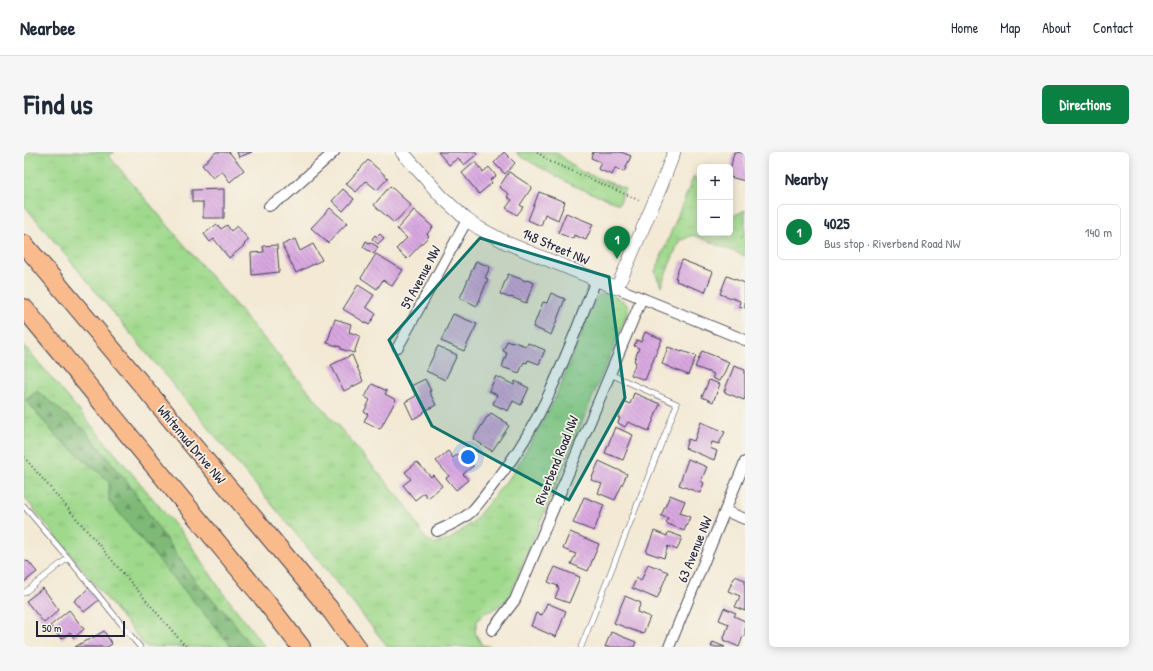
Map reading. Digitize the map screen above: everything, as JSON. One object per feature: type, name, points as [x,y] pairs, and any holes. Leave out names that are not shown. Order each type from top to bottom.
[{"type":"highway","name":"Whitemud Drive NW","points":[[24,244],[332,612],[357,647]]},
{"type":"highway","points":[[24,308],[263,598],[301,647]]},
{"type":"highway","points":[[24,320],[122,427]]},
{"type":"street","points":[[268,206],[286,196],[334,152]]},
{"type":"street","name":"148 Street NW","points":[[402,152],[442,198],[466,220],[493,236],[596,280],[745,340]]},
{"type":"street","points":[[617,288],[674,152]]},
{"type":"street","name":"59 Avenue NW","points":[[398,347],[466,220]]},
{"type":"street","points":[[437,531],[455,523],[471,512],[516,454],[539,415],[553,387],[596,280]]},
{"type":"street","name":"Riverbend Road NW","points":[[492,630],[515,600],[609,373],[642,298]]},
{"type":"street","name":"63 Avenue NW","points":[[669,647],[745,462]]},
{"type":"street","points":[[725,511],[745,519]]},
{"type":"lane","points":[[581,647],[677,404],[609,373]]},
{"type":"lane","points":[[24,506],[140,647]]},
{"type":"lane","points":[[24,593],[68,558]]},
{"type":"path","points":[[538,152],[548,161],[652,206]]},
{"type":"path","points":[[24,457],[186,647]]},
{"type":"highlighted area","points":[[480,238],[609,277],[625,398],[569,500],[432,426],[389,340]]},
{"type":"green space","points":[[24,152],[115,152],[108,155],[408,508],[427,540],[436,543],[449,540],[473,522],[513,473],[555,399],[596,298],[605,293],[620,299],[626,304],[628,310],[625,318],[513,588],[507,600],[493,610],[484,613],[477,621],[475,633],[482,645],[493,647],[388,647],[24,205]]},
{"type":"green space","points":[[516,152],[556,152],[580,171],[625,189],[619,204],[572,185],[520,156]]},
{"type":"green space","points":[[694,176],[697,180],[697,236],[733,236],[733,216],[745,210],[745,234],[741,237],[745,238],[745,256],[693,235],[679,241],[661,286],[655,272]]},
{"type":"green space","points":[[24,345],[186,538],[221,590],[265,647],[146,647],[24,497]]},
{"type":"green space","points":[[37,391],[85,430],[132,488],[196,582],[233,621],[245,639],[254,647],[232,647],[109,501],[109,482],[55,435],[26,400]]},
{"type":"building","points":[[216,152],[229,152],[244,170],[230,182],[222,171],[213,178],[202,165]]},
{"type":"building","points":[[237,152],[252,152],[239,157]]},
{"type":"building","points":[[438,152],[475,152],[477,154],[464,165],[458,158],[449,165]]},
{"type":"building","points":[[504,152],[515,163],[505,174],[494,163]]},
{"type":"building","points":[[593,152],[621,152],[631,156],[624,172],[615,168],[612,175],[598,169],[601,162],[591,158]]},
{"type":"building","points":[[734,152],[745,153],[745,181],[733,178],[733,164],[731,164]]},
{"type":"building","points":[[368,160],[388,178],[377,190],[366,181],[356,192],[346,184]]},
{"type":"building","points":[[475,162],[483,172],[489,167],[496,176],[490,180],[492,183],[479,194],[462,173]]},
{"type":"building","points":[[509,172],[532,187],[520,205],[523,207],[517,215],[506,208],[512,200],[507,197],[509,194],[499,187]]},
{"type":"building","points":[[390,186],[411,205],[394,223],[374,205]]},
{"type":"building","points":[[224,189],[224,218],[203,218],[203,202],[192,202],[192,190]]},
{"type":"building","points":[[343,189],[354,199],[343,211],[332,201]]},
{"type":"building","points":[[539,192],[565,202],[558,220],[545,214],[541,226],[528,220]]},
{"type":"building","points":[[330,208],[347,223],[328,243],[311,228]]},
{"type":"building","points":[[414,210],[433,227],[427,234],[429,236],[407,259],[396,249],[407,238],[397,229]]},
{"type":"building","points":[[566,213],[593,224],[586,240],[574,235],[573,239],[558,233]]},
{"type":"building","points":[[217,224],[221,229],[227,225],[231,231],[237,226],[249,240],[229,258],[214,239],[210,242],[204,234]]},
{"type":"building","points":[[380,234],[384,238],[378,244],[372,239],[375,235],[377,237]]},
{"type":"building","points":[[295,239],[300,251],[313,244],[322,260],[296,273],[282,245]]},
{"type":"building","points":[[366,241],[378,247],[374,254],[363,247]]},
{"type":"building","points":[[277,245],[279,272],[252,275],[251,253],[264,252],[263,246]]},
{"type":"building","points":[[376,254],[403,270],[392,286],[383,280],[377,289],[361,278]]},
{"type":"building","points":[[682,260],[713,272],[705,292],[676,281],[677,278],[675,278]]},
{"type":"building","points":[[476,261],[490,267],[485,278],[488,279],[477,306],[460,298]]},
{"type":"building","points":[[508,274],[534,283],[526,303],[500,294]]},
{"type":"building","points":[[727,276],[745,283],[745,308],[739,306],[740,301],[720,294]]},
{"type":"building","points":[[358,285],[374,295],[366,307],[376,314],[369,325],[343,309]]},
{"type":"building","points":[[551,293],[565,299],[551,335],[533,327],[543,302],[547,303]]},
{"type":"building","points":[[453,314],[477,324],[464,351],[441,341]]},
{"type":"building","points":[[335,319],[351,324],[349,332],[360,336],[354,353],[327,343]]},
{"type":"building","points":[[645,332],[662,339],[645,380],[631,375],[639,348],[634,346],[637,340],[641,342]]},
{"type":"building","points":[[507,341],[526,346],[528,343],[545,350],[539,364],[528,360],[527,363],[524,362],[519,373],[502,367],[507,353],[503,351]]},
{"type":"building","points":[[438,346],[457,355],[445,380],[426,371]]},
{"type":"building","points":[[668,347],[696,356],[688,375],[662,364]]},
{"type":"building","points":[[702,351],[729,362],[722,378],[721,377],[719,381],[712,378],[714,374],[695,367]]},
{"type":"building","points":[[352,355],[363,381],[344,391],[331,365]]},
{"type":"building","points":[[734,366],[745,370],[744,400],[724,392]]},
{"type":"building","points":[[496,376],[514,385],[515,381],[529,388],[521,405],[513,401],[508,411],[493,404],[497,395],[489,391]]},
{"type":"building","points":[[425,379],[436,405],[413,419],[405,402],[416,396],[411,386]]},
{"type":"building","points":[[709,380],[720,384],[713,402],[702,397]]},
{"type":"building","points":[[372,384],[387,391],[385,394],[396,400],[380,429],[364,421],[368,414],[364,412],[370,400],[365,397]]},
{"type":"building","points":[[634,393],[660,404],[649,431],[628,422],[625,427],[618,423],[620,418],[618,418],[625,402],[630,404]]},
{"type":"building","points":[[491,413],[507,423],[506,424],[509,426],[492,451],[473,439]]},
{"type":"building","points":[[701,422],[725,432],[719,444],[712,442],[710,448],[717,451],[714,460],[685,448],[688,439],[694,441]]},
{"type":"building","points":[[615,427],[633,435],[623,460],[605,453]]},
{"type":"building","points":[[448,451],[453,458],[462,451],[473,466],[463,474],[468,480],[456,490],[446,478],[449,476],[436,461]]},
{"type":"building","points":[[688,459],[707,467],[701,481],[704,483],[700,493],[679,485]]},
{"type":"building","points":[[599,461],[627,474],[615,500],[598,493],[602,484],[591,480]]},
{"type":"building","points":[[417,462],[431,477],[433,475],[442,486],[428,498],[424,493],[415,500],[403,485],[411,479],[405,472]]},
{"type":"building","points":[[670,495],[685,501],[680,513],[690,517],[684,531],[666,523],[668,518],[661,516]]},
{"type":"building","points":[[584,497],[604,505],[594,531],[573,523]]},
{"type":"building","points":[[654,531],[667,536],[668,532],[682,537],[677,550],[668,546],[664,558],[646,552]]},
{"type":"building","points":[[570,532],[599,544],[588,571],[571,564],[576,554],[563,549]]},
{"type":"building","points":[[24,559],[27,562],[28,561],[37,572],[24,582]]},
{"type":"building","points":[[648,564],[668,572],[657,599],[632,588],[637,578],[641,581]]},
{"type":"building","points":[[555,567],[580,577],[569,603],[555,598],[559,588],[557,587],[558,586],[548,582]]},
{"type":"building","points":[[735,576],[745,580],[745,611],[735,607],[740,596],[728,591]]},
{"type":"building","points":[[90,587],[100,599],[84,612],[74,601]]},
{"type":"building","points":[[43,588],[59,610],[44,623],[26,601]]},
{"type":"building","points":[[625,596],[641,603],[637,612],[650,617],[643,634],[614,623]]},
{"type":"building","points":[[547,603],[566,611],[556,637],[531,626],[536,613],[542,615]]},
{"type":"building","points":[[724,608],[736,613],[734,616],[745,621],[745,635],[744,637],[743,636],[739,647],[723,640],[729,624],[719,620]]},
{"type":"building","points":[[69,610],[84,629],[74,638],[70,632],[62,639],[50,626]]},
{"type":"building","points":[[104,631],[112,644],[107,647],[75,647],[87,641]]},
{"type":"building","points":[[611,632],[636,642],[634,647],[605,647]]},
{"type":"building","points":[[713,642],[725,647],[711,647]]},
{"type":"place","name":"4025","points":[[617,259]]}]
